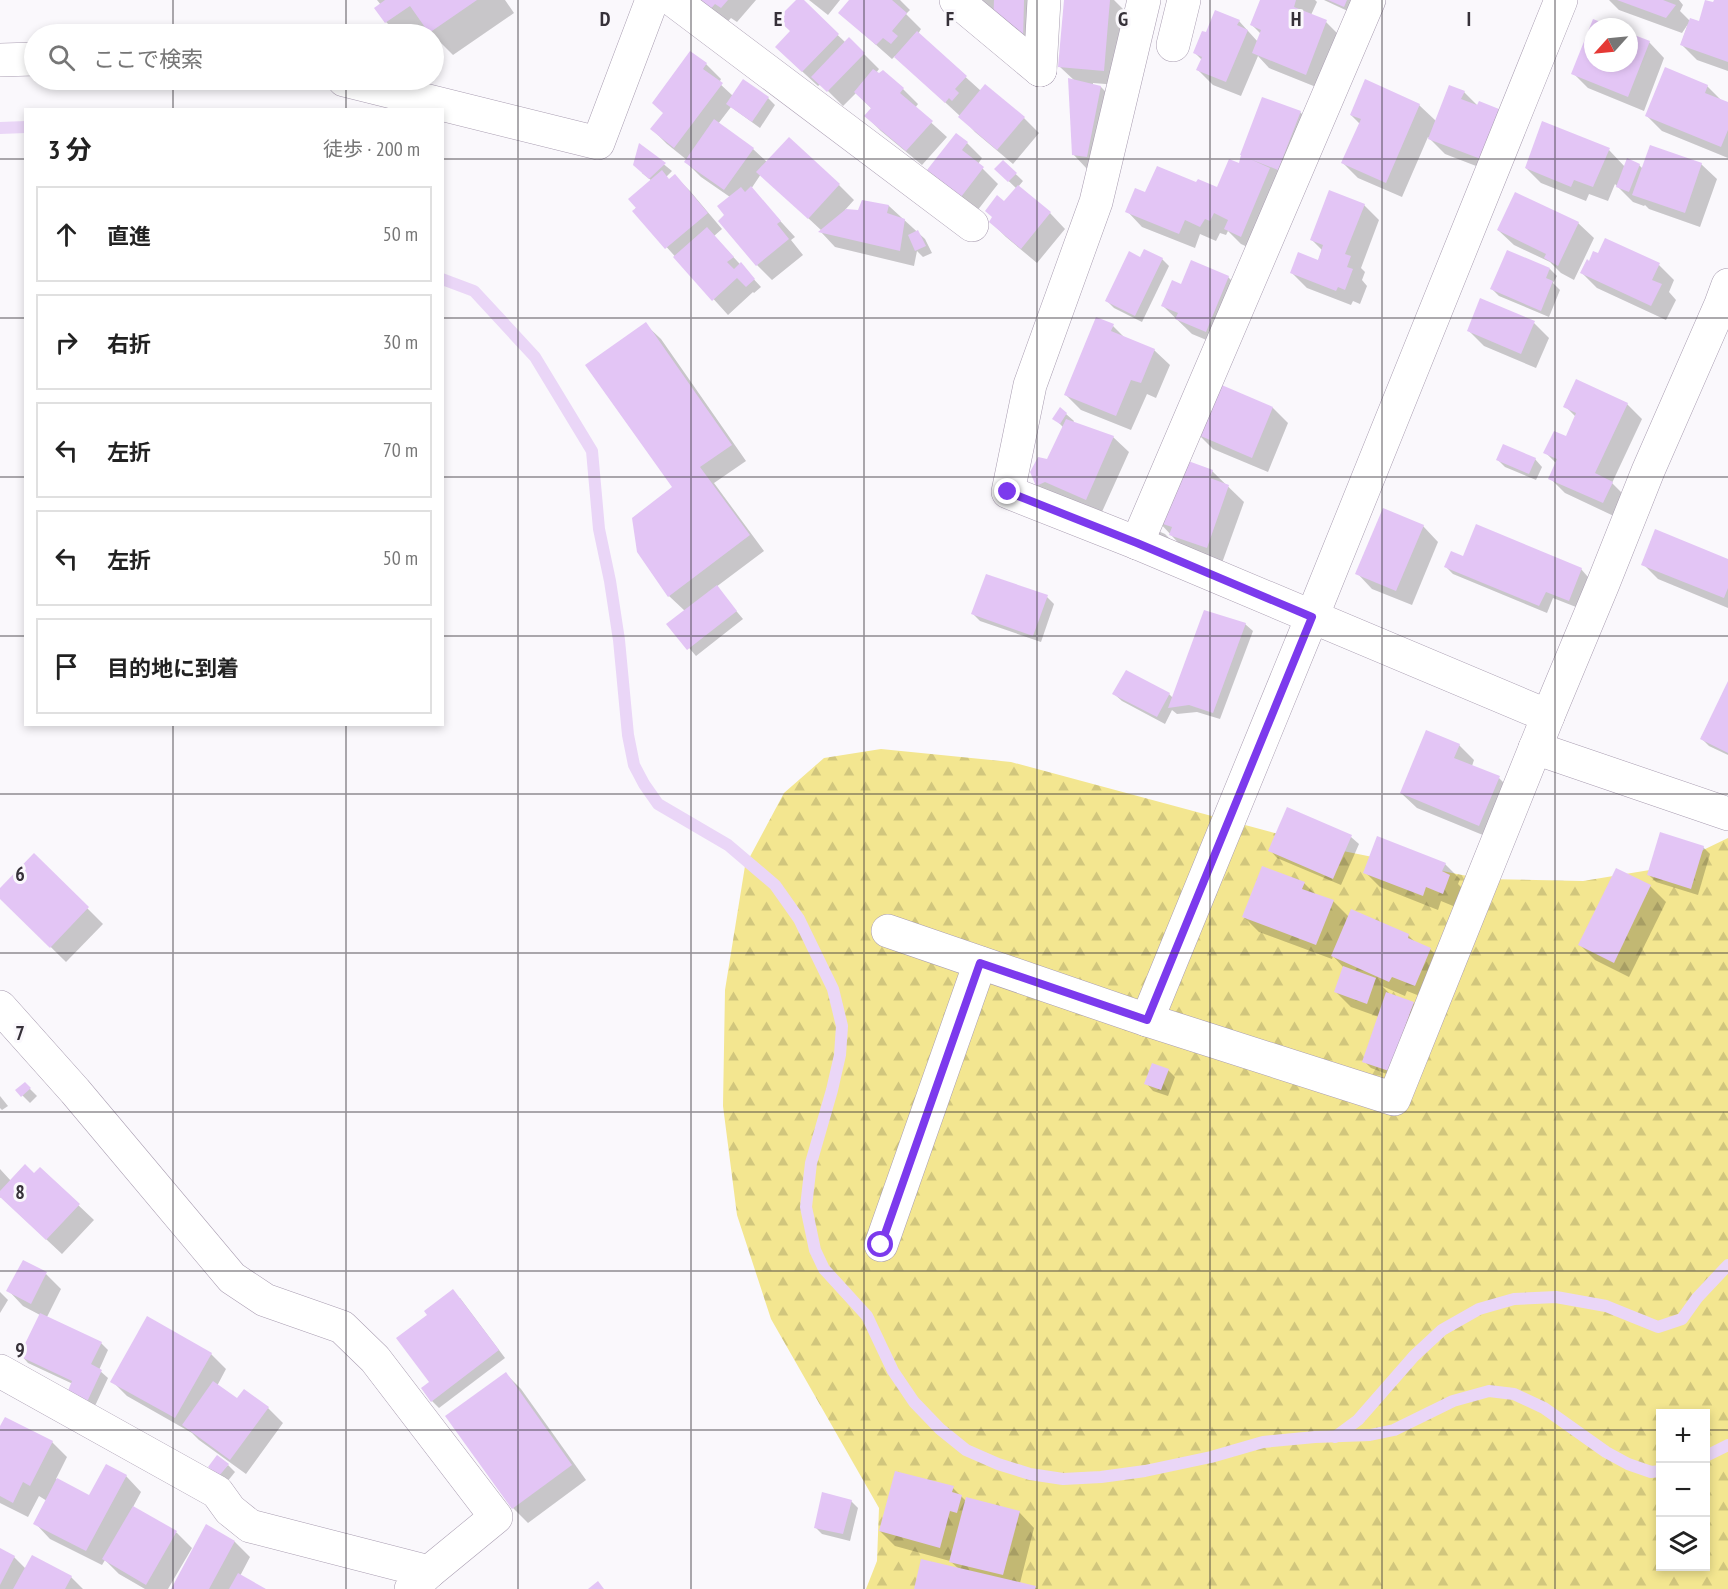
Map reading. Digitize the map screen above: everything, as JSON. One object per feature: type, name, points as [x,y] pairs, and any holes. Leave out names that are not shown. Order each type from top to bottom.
[{"type":"street","points":[[384,90],[598,143],[652,0]]},
{"type":"street","points":[[673,0],[972,225]]},
{"type":"street","points":[[956,0],[1040,70],[1044,0]]},
{"type":"street","points":[[1143,0],[1096,202],[1030,385],[1008,492],[1137,543],[1548,716]]},
{"type":"street","points":[[1173,45],[1184,0]]},
{"type":"street","points":[[1137,543],[1369,0]]},
{"type":"street","points":[[1147,1020],[1561,0]]},
{"type":"street","points":[[0,60],[24,59]]},
{"type":"street","points":[[888,931],[1147,1020],[1394,1099],[1648,471],[1728,285]]},
{"type":"street","points":[[1536,748],[1728,814]]},
{"type":"street","points":[[881,1245],[980,963]]},
{"type":"street","points":[[0,1007],[75,1091],[232,1278],[265,1300],[342,1327],[375,1359],[496,1517],[420,1580],[250,1526],[230,1509],[217,1492],[0,1371]]},
{"type":"green space","points":[[881,749],[1011,762],[1338,850],[1482,879],[1583,881],[1668,867],[1728,838],[1728,1589],[866,1589],[877,1561],[879,1508],[771,1319],[737,1215],[723,1106],[725,990],[745,866],[784,793],[824,758]]},
{"type":"building","points":[[385,0],[477,0],[442,24],[423,24],[410,6],[385,23],[374,8]]},
{"type":"building","points":[[690,0],[728,0],[721,8],[715,4],[706,14]]},
{"type":"building","points":[[796,0],[804,0],[839,34],[802,72],[775,47],[790,31],[777,19]]},
{"type":"building","points":[[849,0],[892,0],[907,13],[892,31],[898,36],[891,44],[883,38],[876,45],[838,13]]},
{"type":"building","points":[[994,0],[1024,0],[1023,40],[993,26]]},
{"type":"building","points":[[1064,0],[1110,0],[1104,71],[1058,67]]},
{"type":"building","points":[[1260,0],[1296,0],[1294,7],[1327,20],[1306,75],[1252,53],[1261,30],[1250,25]]},
{"type":"building","points":[[1328,0],[1347,0],[1344,7]]},
{"type":"building","points":[[1617,0],[1663,0],[1676,5],[1666,18]]},
{"type":"building","points":[[1705,0],[1713,2],[1714,0],[1728,0],[1728,62],[1680,45],[1690,18],[1699,21]]},
{"type":"building","points":[[1215,10],[1240,20],[1237,25],[1248,30],[1226,82],[1196,70],[1202,57],[1193,53],[1202,31],[1206,32]]},
{"type":"building","points":[[917,31],[967,76],[955,89],[959,93],[952,101],[949,98],[945,103],[894,57]]},
{"type":"building","points":[[1638,36],[1650,41],[1638,72]]},
{"type":"building","points":[[849,37],[865,53],[827,92],[811,77]]},
{"type":"building","points":[[1584,42],[1584,72],[1638,72],[1628,97],[1571,74]]},
{"type":"building","points":[[690,51],[707,63],[703,69],[723,83],[674,148],[650,129],[663,113],[652,103]]},
{"type":"building","points":[[1665,67],[1708,85],[1705,93],[1728,102],[1728,130],[1721,147],[1645,116]]},
{"type":"building","points":[[873,69],[879,73],[883,70],[904,88],[900,93],[933,121],[906,151],[864,116],[871,108],[854,92]]},
{"type":"building","points":[[1068,78],[1101,86],[1087,157],[1072,155]]},
{"type":"building","points":[[743,79],[769,97],[752,122],[726,104]]},
{"type":"building","points":[[1365,79],[1420,104],[1386,183],[1341,163],[1361,119],[1350,115]]},
{"type":"building","points":[[985,84],[1025,117],[997,150],[958,117]]},
{"type":"building","points":[[1449,85],[1465,91],[1461,99],[1477,105],[1479,101],[1499,109],[1486,161],[1428,139]]},
{"type":"building","points":[[1262,97],[1301,111],[1278,170],[1250,159],[1270,168],[1241,237],[1224,229],[1228,220],[1214,213],[1210,221],[1205,219],[1200,227],[1185,220],[1179,234],[1125,212],[1135,188],[1145,192],[1157,166],[1196,182],[1198,179],[1217,187],[1229,159],[1239,163]]},
{"type":"building","points":[[714,119],[754,148],[724,190],[684,162]]},
{"type":"building","points":[[1542,121],[1610,148],[1593,187],[1574,180],[1571,187],[1525,168]]},
{"type":"building","points":[[956,133],[968,142],[962,150],[984,167],[961,197],[927,170]]},
{"type":"building","points":[[789,137],[840,184],[808,219],[756,172]]},
{"type":"building","points":[[639,143],[666,163],[649,179],[633,165]]},
{"type":"building","points":[[1650,145],[1702,163],[1685,213],[1632,195]]},
{"type":"building","points":[[1627,158],[1640,164],[1629,192],[1616,187]]},
{"type":"building","points":[[1003,160],[1017,173],[1008,182],[994,169]]},
{"type":"building","points":[[662,170],[669,179],[675,174],[708,213],[665,249],[632,211],[636,208],[628,199]]},
{"type":"building","points":[[1018,185],[1051,212],[1021,249],[989,222],[992,217],[985,211],[997,195],[1004,201]]},
{"type":"building","points":[[751,186],[781,221],[777,224],[789,239],[756,266],[718,221],[724,215],[717,206],[741,187],[745,192]]},
{"type":"building","points":[[1329,190],[1365,204],[1345,254],[1351,256],[1347,267],[1353,269],[1345,290],[1338,287],[1336,291],[1290,273],[1298,252],[1318,260],[1323,245],[1310,240]]},
{"type":"building","points":[[1515,192],[1579,222],[1558,266],[1544,258],[1546,254],[1497,230]]},
{"type":"building","points":[[862,200],[889,205],[887,213],[905,219],[900,251],[818,232],[846,209],[858,210]]},
{"type":"building","points":[[707,227],[734,257],[727,262],[734,269],[741,262],[755,279],[746,287],[737,278],[712,301],[673,257]]},
{"type":"building","points":[[918,230],[926,246],[915,251],[908,235]]},
{"type":"building","points":[[1605,238],[1660,263],[1652,280],[1662,284],[1651,306],[1580,273],[1593,251],[1598,253]]},
{"type":"building","points":[[1144,249],[1163,258],[1135,316],[1105,301],[1129,251],[1140,257]]},
{"type":"building","points":[[1507,250],[1550,268],[1546,278],[1553,281],[1541,311],[1490,289]]},
{"type":"building","points":[[1191,260],[1229,276],[1206,332],[1175,319],[1178,313],[1161,306],[1172,280],[1181,284]]},
{"type":"building","points":[[1480,298],[1535,321],[1521,354],[1467,331]]},
{"type":"building","points":[[1096,317],[1114,324],[1111,331],[1155,349],[1141,383],[1131,380],[1116,416],[1064,395]]},
{"type":"building","points":[[646,322],[732,445],[700,467],[750,535],[668,597],[637,552],[632,518],[672,487],[585,365]]},
{"type":"building","points":[[1576,379],[1628,403],[1595,473],[1613,482],[1603,503],[1548,479],[1557,459],[1543,453],[1554,431],[1566,436],[1576,413],[1563,407]]},
{"type":"building","points":[[1217,383],[1273,407],[1252,458],[1196,434]]},
{"type":"building","points":[[1060,407],[1067,413],[1060,424],[1052,419]]},
{"type":"building","points":[[1066,419],[1114,436],[1086,500],[1045,482],[1036,486],[1030,472],[1038,457],[1047,459]]},
{"type":"building","points":[[1503,444],[1536,458],[1529,474],[1496,460]]},
{"type":"building","points":[[1180,458],[1213,470],[1210,478],[1229,485],[1207,548],[1169,535],[1172,527],[1157,522]]},
{"type":"building","points":[[1383,508],[1424,525],[1396,591],[1355,574]]},
{"type":"building","points":[[1476,524],[1582,568],[1569,601],[1546,592],[1539,606],[1444,567],[1451,551],[1463,556]]},
{"type":"building","points":[[1655,529],[1728,559],[1728,588],[1724,598],[1641,565]]},
{"type":"building","points":[[986,574],[1048,595],[1033,636],[971,614]]},
{"type":"building","points":[[717,585],[737,611],[687,650],[666,624]]},
{"type":"building","points":[[1204,610],[1246,623],[1213,713],[1189,705],[1168,708]]},
{"type":"building","points":[[1126,670],[1170,693],[1157,717],[1112,694]]},
{"type":"building","points":[[1728,681],[1728,753],[1700,739]]},
{"type":"building","points":[[1426,730],[1460,744],[1454,758],[1500,776],[1479,826],[1400,793]]},
{"type":"building","points":[[1287,807],[1352,835],[1333,879],[1268,851]]},
{"type":"building","points":[[1660,832],[1704,846],[1691,889],[1647,875]]},
{"type":"building","points":[[1377,836],[1446,863],[1442,871],[1450,875],[1443,894],[1426,887],[1423,896],[1363,873]]},
{"type":"building","points":[[34,853],[89,907],[50,948],[0,899],[0,888]]},
{"type":"building","points":[[1262,866],[1305,882],[1302,889],[1334,900],[1316,945],[1242,917]]},
{"type":"building","points":[[1616,868],[1651,885],[1614,963],[1578,945]]},
{"type":"building","points":[[1351,909],[1409,934],[1408,938],[1431,948],[1415,986],[1392,977],[1389,982],[1331,956]]},
{"type":"building","points":[[1343,966],[1376,978],[1367,1004],[1334,992]]},
{"type":"building","points":[[1386,992],[1414,1002],[1389,1071],[1362,1062]]},
{"type":"building","points":[[1152,1063],[1169,1069],[1161,1090],[1144,1084]]},
{"type":"building","points":[[25,1082],[31,1088],[21,1097],[15,1090]]},
{"type":"building","points":[[25,1164],[34,1173],[40,1167],[80,1204],[46,1240],[0,1197],[0,1191]]},
{"type":"building","points":[[23,1260],[47,1272],[31,1304],[6,1291]]},
{"type":"building","points":[[453,1289],[499,1350],[431,1402],[421,1388],[429,1382],[396,1338],[427,1315],[424,1311]]},
{"type":"building","points":[[40,1313],[102,1342],[91,1364],[102,1370],[87,1402],[67,1393],[72,1381],[19,1356]]},
{"type":"building","points":[[147,1316],[212,1353],[175,1418],[110,1382]]},
{"type":"building","points":[[506,1372],[572,1465],[512,1509],[445,1416]]},
{"type":"building","points":[[213,1381],[237,1398],[244,1389],[269,1407],[230,1460],[182,1425]]},
{"type":"building","points":[[5,1417],[53,1441],[30,1486],[23,1482],[13,1503],[0,1496],[0,1426]]},
{"type":"building","points":[[217,1455],[229,1464],[219,1476],[208,1467]]},
{"type":"building","points":[[106,1464],[127,1475],[86,1551],[33,1524],[57,1478],[89,1495]]},
{"type":"building","points":[[895,1471],[954,1486],[952,1492],[962,1495],[957,1513],[950,1511],[940,1548],[879,1531]]},
{"type":"building","points":[[822,1492],[852,1500],[843,1534],[814,1528]]},
{"type":"building","points":[[966,1497],[1020,1511],[1003,1575],[949,1562]]},
{"type":"building","points":[[133,1506],[177,1531],[146,1585],[102,1559]]},
{"type":"building","points":[[206,1524],[235,1541],[209,1589],[171,1589]]},
{"type":"building","points":[[0,1548],[15,1556],[0,1585]]},
{"type":"building","points":[[32,1555],[72,1576],[65,1589],[13,1589]]},
{"type":"building","points":[[921,1559],[1036,1586],[1035,1589],[914,1589]]},
{"type":"building","points":[[238,1573],[266,1589],[229,1589]]},
{"type":"building","points":[[598,1581],[604,1589],[588,1589]]},
{"type":"waterway","points":[[0,128],[24,127]]},
{"type":"waterway","points":[[444,280],[474,291],[535,357],[592,451],[599,529],[619,640],[628,735],[634,765],[644,784],[658,804],[728,845],[775,885],[799,919],[833,989],[842,1026],[840,1055],[811,1163],[806,1207],[815,1250],[824,1269],[867,1316],[893,1371],[914,1402],[940,1429],[966,1450],[998,1464],[1030,1474],[1063,1479],[1101,1477],[1145,1471],[1211,1457],[1263,1442],[1370,1435],[1394,1430],[1453,1401],[1489,1391],[1514,1394],[1544,1408],[1606,1452],[1628,1464],[1651,1472],[1656,1471]]},
{"type":"waterway","points":[[1335,1437],[1358,1420],[1414,1356],[1442,1330],[1479,1309],[1514,1299],[1556,1297],[1606,1306],[1658,1327],[1682,1319],[1697,1298],[1728,1265]]},
{"type":"waterway","points":[[1710,1454],[1728,1445]]},
{"type":"route","points":[[881,1245],[980,963],[1147,1020],[1312,617],[1137,543],[1008,492]]}]
